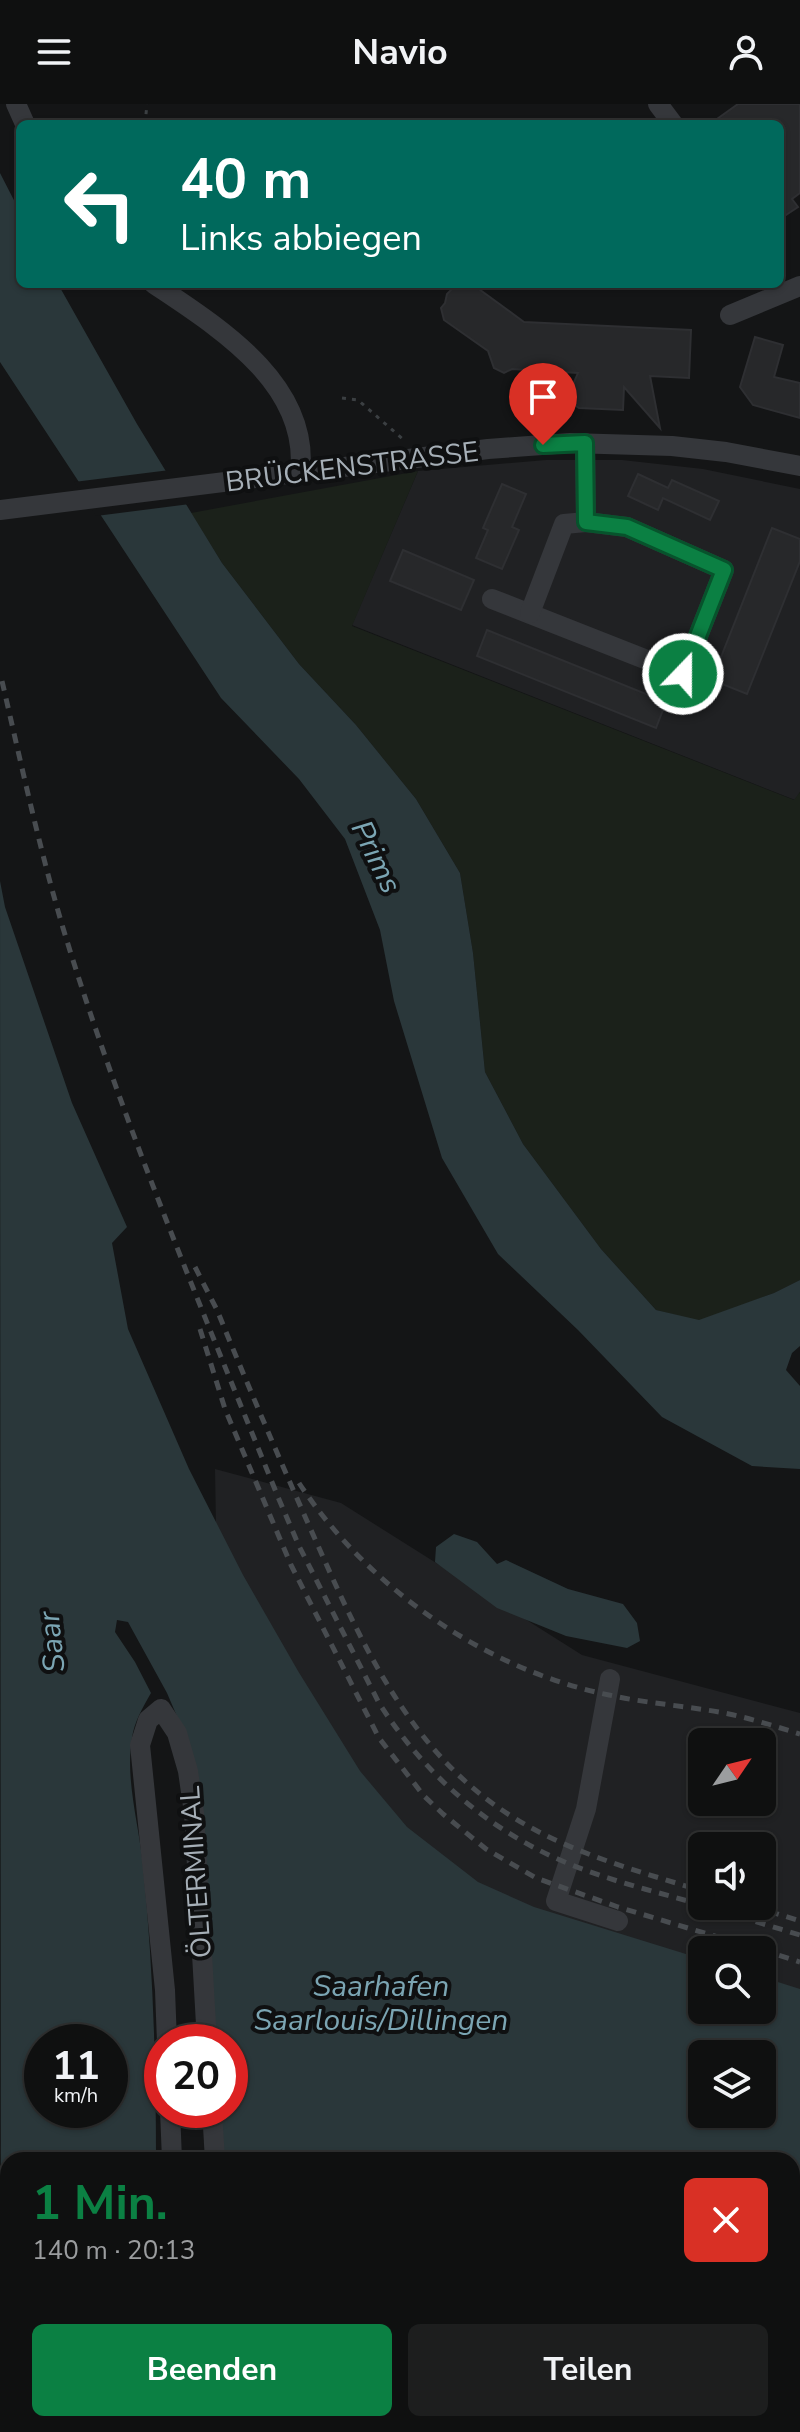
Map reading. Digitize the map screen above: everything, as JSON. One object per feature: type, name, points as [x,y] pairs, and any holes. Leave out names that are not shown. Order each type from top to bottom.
[{"type":"street","points":[[160,288],[235,341],[276,386],[287,405],[302,446],[300,474]]},
{"type":"street","points":[[730,315],[781,288]]},
{"type":"street","points":[[585,443],[586,522]]},
{"type":"street","name":"BRÜCKENSTRASSE","points":[[0,510],[488,449],[585,443],[726,452],[800,466]]},
{"type":"street","points":[[492,599],[690,677],[724,570],[627,527],[586,522],[564,524],[530,613]]},
{"type":"street","points":[[610,1679],[586,1809],[556,1901],[618,1921]]},
{"type":"street","name":"ÖLTERMINAL","points":[[166,2024],[140,1745],[148,1720],[161,1709],[177,1733],[188,1771],[194,1813],[206,2024]]},
{"type":"street","points":[[171,2128],[172,2152]]},
{"type":"street","points":[[213,2128],[215,2152]]},
{"type":"path","points":[[342,398],[358,400],[423,457]]},
{"type":"shaded area","points":[[546,460],[622,460],[703,469],[800,489],[800,792],[795,800],[352,625],[418,471]]},
{"type":"shaded area","points":[[418,471],[352,626],[794,800],[800,792],[800,1280],[774,1293],[699,1321],[656,1310],[601,1249],[523,1144],[485,1072],[473,953],[460,873],[416,799],[356,725],[299,664],[222,563],[191,513]]},
{"type":"shaded area","name":"Saarhafen Saarlouis/Dillingen","points":[[215,1469],[341,1503],[582,1655],[800,1713],[800,2152],[702,2152],[248,2112],[248,2024],[225,2024]]},
{"type":"water","name":"Prims","points":[[0,173],[16,204],[16,288],[60,288],[137,424],[222,563],[299,664],[356,725],[416,799],[460,873],[473,953],[485,1072],[523,1144],[601,1249],[656,1310],[699,1320],[774,1293],[800,1280],[800,1346],[792,1353],[786,1370],[800,1386],[800,1469],[752,1466],[662,1417],[578,1330],[498,1254],[442,1158],[394,1001],[380,930],[345,839],[299,779],[221,698],[0,362]]},
{"type":"water","name":"Saar","points":[[0,881],[5,907],[72,1103],[127,1227],[112,1243],[128,1329],[189,1469],[243,1575],[360,1771],[407,1827],[478,1882],[534,1907],[688,1955],[688,2024],[776,2024],[776,1981],[800,1989],[800,2152],[222,2152],[220,2128],[248,2128],[248,2024],[214,2024],[191,1749],[167,1693],[128,1622],[117,1620],[115,1632],[151,1693],[133,1732],[130,1754],[149,1940],[154,2024],[144,2024],[144,2128],[156,2128],[156,2152],[1,2152]]},
{"type":"water","points":[[454,1534],[477,1542],[497,1564],[506,1560],[568,1589],[623,1604],[637,1623],[640,1641],[627,1648],[566,1636],[497,1608],[435,1562],[436,1547]]},
{"type":"pier","points":[[170,470],[190,504],[96,516],[74,482]]},
{"type":"building","points":[[738,104],[800,104],[800,193],[792,199],[798,207],[784,216],[784,120],[716,120]]},
{"type":"building","points":[[453,288],[477,288],[524,322],[691,330],[689,378],[650,376],[660,428],[624,387],[623,410],[579,408],[570,402],[568,396],[578,373],[512,369],[504,373],[494,368],[488,351],[444,320],[441,308]]},
{"type":"building","points":[[755,337],[783,345],[774,377],[800,383],[800,418],[753,405],[740,387]]},
{"type":"building","points":[[638,474],[668,488],[672,480],[719,501],[710,520],[663,498],[658,510],[628,496]]},
{"type":"building","points":[[502,484],[526,494],[512,527],[519,530],[502,569],[476,558],[488,530],[483,528]]},
{"type":"building","points":[[772,528],[800,539],[800,561],[747,694],[712,680]]},
{"type":"building","points":[[403,550],[474,580],[461,610],[390,581]]},
{"type":"building","points":[[487,630],[666,702],[656,728],[477,656]]},
{"type":"railway","points":[[2,681],[63,928],[137,1144],[299,1546],[379,1703],[416,1753],[438,1776],[461,1798],[511,1834],[567,1863],[688,1901]]},
{"type":"railway","points":[[195,1267],[217,1310],[345,1606],[389,1687],[415,1725],[444,1760],[477,1792],[516,1819],[583,1852],[688,1887]]},
{"type":"railway","points":[[200,1329],[225,1409],[291,1565],[379,1738],[424,1796],[486,1849],[536,1878],[714,1936]]},
{"type":"railway","points":[[299,1483],[359,1557],[395,1590],[475,1645],[563,1683],[624,1698],[729,1714],[800,1734]]},
{"type":"railway","points":[[776,1914],[800,1921]]},
{"type":"railway","points":[[750,1920],[800,1935]]},
{"type":"railway","points":[[776,1954],[800,1962]]},
{"type":"route","points":[[543,445],[585,443],[586,522],[627,527],[724,570],[683,674]]}]
